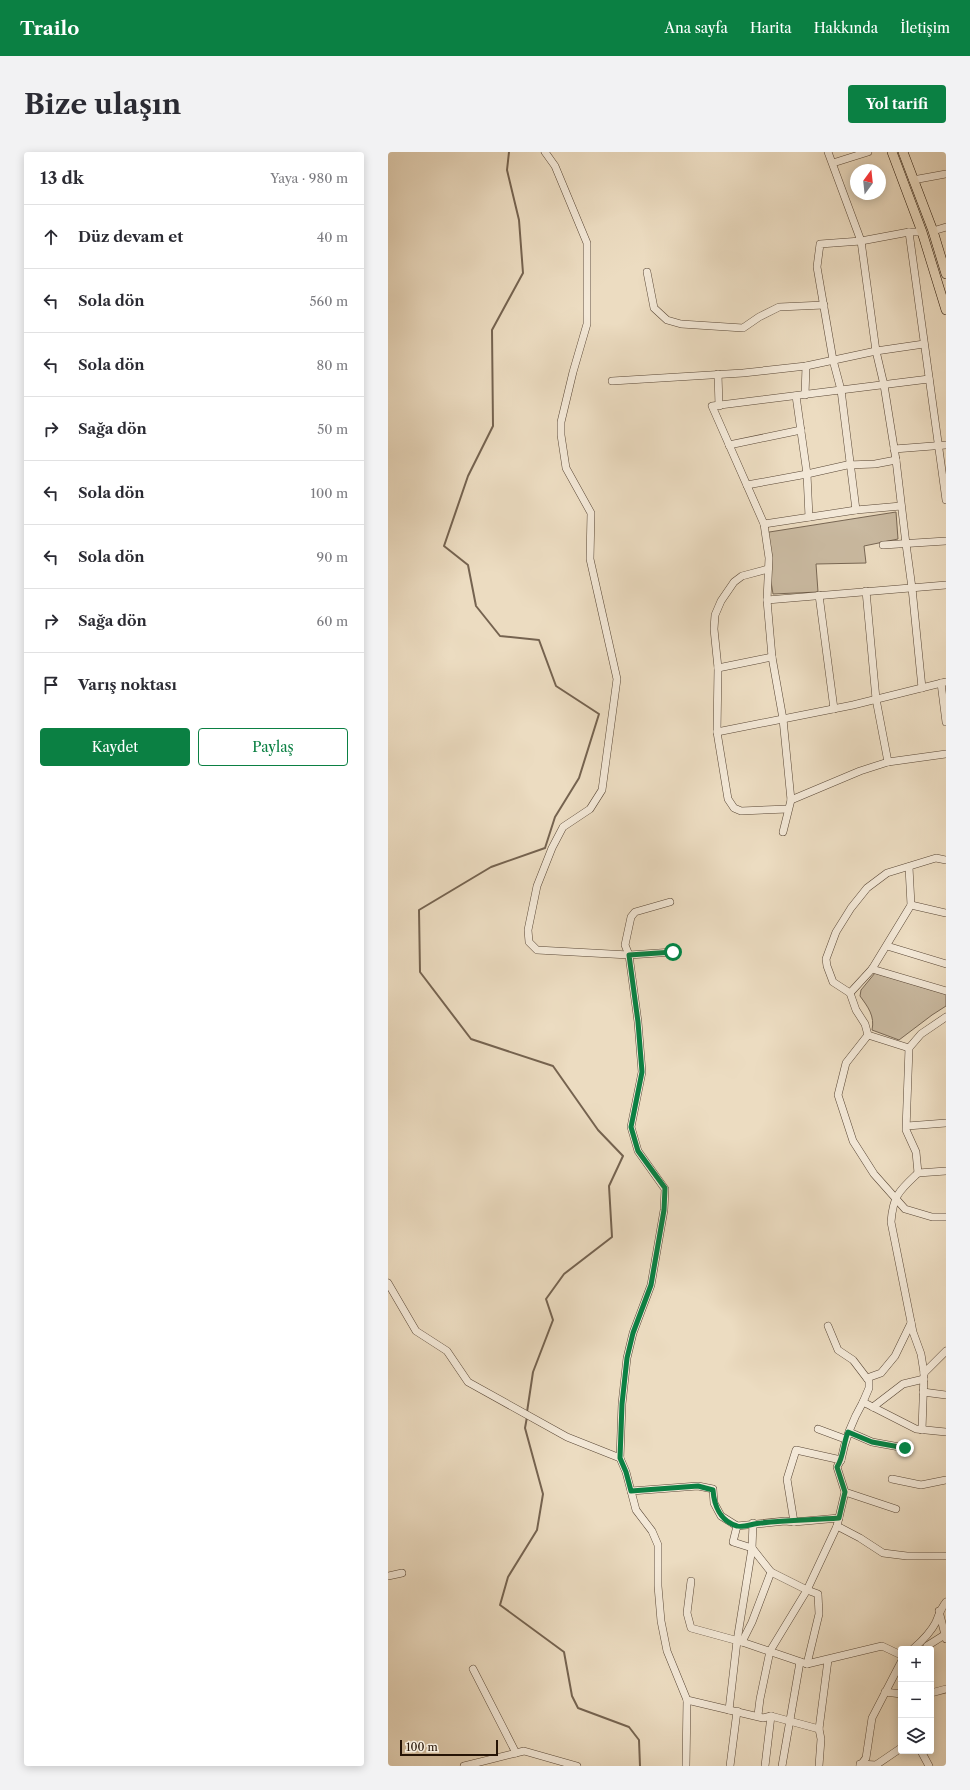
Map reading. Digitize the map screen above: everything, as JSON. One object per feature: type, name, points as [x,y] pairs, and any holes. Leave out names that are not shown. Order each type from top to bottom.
[{"type":"main road","points":[[892,152],[922,232],[946,310]]},
{"type":"main road","points":[[902,152],[933,231],[946,274]]},
{"type":"street","points":[[545,152],[555,166],[587,243],[587,324],[573,372],[561,422],[561,435],[566,468],[591,512],[590,559],[617,679],[602,790],[590,809],[563,827],[552,848],[537,886],[528,930],[529,942],[537,950],[629,955],[673,952]]},
{"type":"street","points":[[828,152],[861,241],[876,351],[884,385],[896,460],[912,588],[922,688]]},
{"type":"street","points":[[833,163],[868,152]]},
{"type":"street","points":[[913,180],[946,174]]},
{"type":"street","points":[[933,231],[945,230]]},
{"type":"street","points":[[909,232],[946,500]]},
{"type":"street","points":[[856,510],[841,390],[833,360],[817,267],[820,244],[861,241],[909,232],[922,232]]},
{"type":"street","points":[[647,272],[654,308],[667,320],[681,324],[743,328],[759,317],[779,307],[824,305]]},
{"type":"street","points":[[612,380],[718,374],[806,366],[876,351],[924,344]]},
{"type":"street","points":[[805,395],[806,366]]},
{"type":"street","points":[[718,374],[720,406]]},
{"type":"street","points":[[783,832],[791,800],[783,719],[772,658],[767,600],[769,558],[764,524],[712,406],[929,379]]},
{"type":"street","points":[[796,396],[807,474],[809,517]]},
{"type":"street","points":[[729,444],[801,430]]},
{"type":"street","points":[[894,449],[946,445]]},
{"type":"street","points":[[747,485],[850,465],[875,464],[896,460]]},
{"type":"street","points":[[764,524],[856,510],[901,506]]},
{"type":"street","points":[[883,545],[946,541]]},
{"type":"street","points":[[768,569],[742,576],[734,582],[721,601],[715,615],[714,629],[718,668],[717,732],[728,799],[734,808],[741,810],[788,809]]},
{"type":"street","points":[[767,600],[946,585]]},
{"type":"street","points":[[866,592],[876,699],[888,762]]},
{"type":"street","points":[[819,595],[834,709]]},
{"type":"street","points":[[718,668],[772,658]]},
{"type":"street","points":[[717,732],[834,709],[943,682],[946,722]]},
{"type":"street","points":[[791,800],[860,771],[888,762],[946,754]]},
{"type":"street","points":[[868,1035],[865,1024],[856,1010],[850,993],[833,982],[827,966],[826,959],[836,932],[851,908],[867,888],[887,873],[909,868],[936,858],[946,860]]},
{"type":"street","points":[[850,993],[872,969],[910,905],[909,868]]},
{"type":"street","points":[[670,902],[635,912],[631,917],[625,945],[629,955],[638,1022],[642,1072],[631,1127],[638,1151],[665,1188],[664,1210],[651,1285],[633,1333],[627,1358],[622,1404],[620,1458],[626,1472],[636,1510],[652,1531],[658,1545],[658,1586],[664,1636],[667,1651],[687,1700],[686,1766]]},
{"type":"street","points":[[910,905],[946,914]]},
{"type":"street","points":[[887,946],[946,964]]},
{"type":"street","points":[[872,969],[946,991]]},
{"type":"street","points":[[918,1172],[916,1152],[907,1135],[909,1048],[921,1034],[946,1017]]},
{"type":"street","points":[[868,1035],[909,1048]]},
{"type":"street","points":[[868,1035],[846,1062],[838,1095],[853,1141],[874,1174],[905,1209],[932,1217],[946,1217]]},
{"type":"street","points":[[907,1126],[946,1123]]},
{"type":"street","points":[[922,1430],[924,1376],[921,1354],[911,1323],[891,1222],[892,1206],[895,1198],[903,1187],[918,1172],[946,1171]]},
{"type":"street","points":[[388,1283],[416,1331],[447,1351],[468,1382],[567,1437],[620,1458]]},
{"type":"street","points":[[867,1378],[881,1373],[895,1356],[911,1323]]},
{"type":"street","points":[[758,1715],[770,1651],[807,1590],[838,1522],[845,1492],[837,1467],[841,1460],[847,1436],[854,1417],[864,1402],[869,1388],[869,1381],[853,1360],[838,1350],[828,1326]]},
{"type":"street","points":[[873,1407],[903,1384],[924,1376],[938,1358],[946,1351]]},
{"type":"street","points":[[938,1358],[946,1358]]},
{"type":"street","points":[[923,1392],[946,1395]]},
{"type":"street","points":[[864,1402],[916,1429],[946,1432]]},
{"type":"street","points":[[818,1429],[905,1448]]},
{"type":"street","points":[[794,1522],[788,1478],[796,1450],[841,1460]]},
{"type":"street","points":[[892,1479],[921,1485],[946,1480]]},
{"type":"street","points":[[631,1491],[698,1486],[713,1490],[714,1503],[721,1516],[737,1526],[753,1523],[785,1521],[838,1522],[883,1553],[907,1556],[946,1556]]},
{"type":"street","points":[[845,1492],[896,1509]]},
{"type":"street","points":[[729,1710],[740,1642],[752,1548],[753,1523]]},
{"type":"street","points":[[737,1526],[733,1542],[752,1548],[771,1572],[818,1594],[819,1614],[804,1663],[790,1722],[782,1766]]},
{"type":"street","points":[[388,1572],[402,1573],[388,1576]]},
{"type":"street","points":[[740,1642],[771,1572]]},
{"type":"street","points":[[691,1581],[687,1613],[691,1628],[770,1651],[804,1663],[828,1660],[882,1646],[898,1654]]},
{"type":"street","points":[[916,1646],[936,1622],[939,1611],[946,1602]]},
{"type":"street","points":[[927,1646],[946,1636],[939,1611]]},
{"type":"street","points":[[821,1765],[819,1729],[828,1660]]},
{"type":"street","points":[[860,1765],[866,1758],[872,1718],[898,1668]]},
{"type":"street","points":[[473,1669],[516,1753]]},
{"type":"street","points":[[934,1692],[946,1690]]},
{"type":"street","points":[[885,1692],[898,1694]]},
{"type":"street","points":[[687,1700],[758,1715],[763,1718],[770,1716],[819,1729]]},
{"type":"street","points":[[730,1766],[737,1711]]},
{"type":"street","points":[[764,1766],[770,1716]]},
{"type":"street","points":[[860,1765],[876,1765],[898,1750]]},
{"type":"street","points":[[464,1766],[524,1751],[577,1766]]},
{"type":"street","points":[[922,1754],[929,1766]]},
{"type":"shaded area","points":[[896,512],[898,539],[864,546],[866,563],[816,564],[818,592],[773,594],[763,533]]},
{"type":"shaded area","points":[[875,973],[946,994],[946,1006],[899,1040],[872,1030],[872,1016],[860,996],[861,990]]},
{"type":"waterway","points":[[509,152],[507,170],[519,220],[523,273],[492,330],[493,426],[468,476],[444,546],[468,565],[476,606],[500,636],[539,640],[556,686],[599,714],[579,778],[555,817],[545,848],[491,867],[419,910],[420,972],[471,1039],[553,1066],[598,1130],[623,1156],[609,1186],[612,1237],[564,1274],[546,1299],[553,1320],[533,1372],[527,1412]]},
{"type":"waterway","points":[[527,1417],[525,1428],[543,1494],[537,1530],[508,1577],[500,1605],[564,1652],[572,1696],[578,1708],[629,1727],[639,1740],[640,1766]]},
{"type":"route","points":[[673,952],[629,955],[638,1022],[642,1072],[631,1127],[638,1151],[665,1188],[664,1210],[651,1285],[633,1333],[627,1358],[622,1404],[620,1458],[626,1472],[631,1491],[698,1486],[713,1490],[714,1503],[721,1516],[737,1526],[753,1523],[785,1521],[794,1522],[839,1518],[845,1492],[837,1467],[841,1460],[845,1439],[848,1432],[872,1442],[905,1448]]}]
